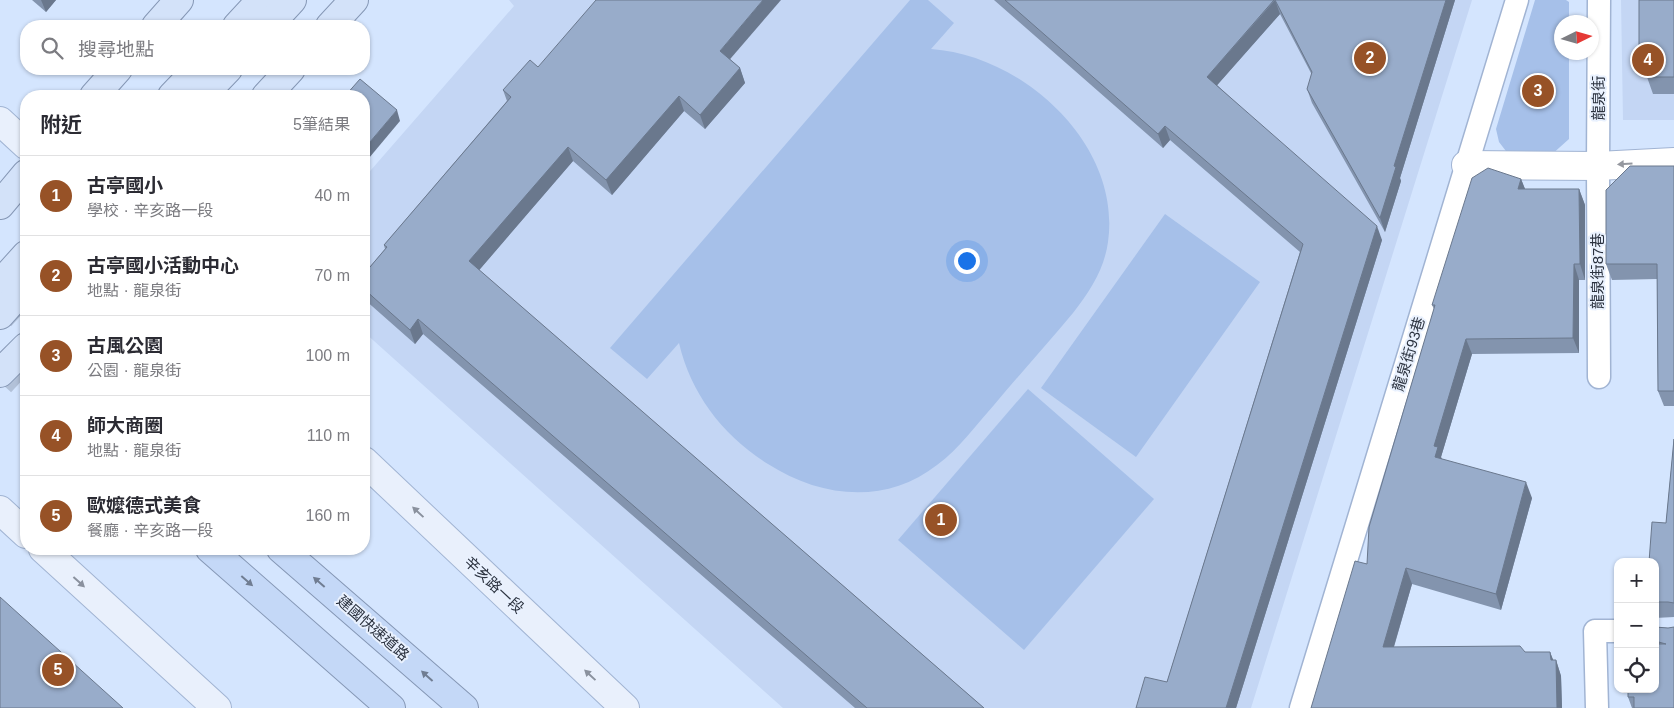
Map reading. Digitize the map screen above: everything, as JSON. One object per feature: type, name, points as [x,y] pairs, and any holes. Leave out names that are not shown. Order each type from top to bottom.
[{"type":"highway","points":[[217,555],[391,708]]},
{"type":"highway","name":"建國快速道路","points":[[288,555],[464,708]]},
{"type":"main road","points":[[161,20],[179,0]]},
{"type":"main road","points":[[243,20],[261,0]]},
{"type":"main road","points":[[274,20],[292,0]]},
{"type":"main road","points":[[336,20],[354,0]]},
{"type":"main road","points":[[99,90],[113,75]]},
{"type":"main road","points":[[178,90],[192,75]]},
{"type":"main road","points":[[208,90],[222,75]]},
{"type":"main road","points":[[272,90],[286,75]]},
{"type":"main road","points":[[0,120],[20,139]]},
{"type":"main road","points":[[0,205],[20,181]]},
{"type":"main road","points":[[0,284],[20,262]]},
{"type":"main road","points":[[0,314],[20,292]]},
{"type":"main road","points":[[0,373],[20,353]]},
{"type":"main road","name":"辛亥路一段","points":[[370,467],[625,708]]},
{"type":"main road","points":[[0,510],[20,528]]},
{"type":"main road","points":[[48,555],[206,704]]},
{"type":"street","points":[[1466,165],[1598,166],[1674,162]]},
{"type":"lane","name":"龍泉街93巷","points":[[1301,708],[1517,0]]},
{"type":"lane","name":"龍泉街","points":[[1598,166],[1599,0]]},
{"type":"lane","name":"龍泉街87巷","points":[[1598,166],[1599,376]]},
{"type":"lane","points":[[1597,708],[1595,631],[1614,631]]},
{"type":"shaded area","points":[[509,0],[1472,0],[1251,708],[783,708],[370,337],[370,171],[514,6]]},
{"type":"shaded area","points":[[910,0],[928,0],[954,23],[931,49],[966,55],[999,68],[1031,87],[1059,111],[1082,140],[1099,172],[1108,206],[1108,242],[1100,271],[1079,305],[953,452],[917,478],[897,486],[875,491],[831,490],[788,475],[768,464],[752,453],[723,427],[711,412],[692,379],[684,362],[679,343],[647,379],[610,348]]},
{"type":"shaded area","points":[[1535,0],[1566,0],[1569,2],[1569,15],[1554,15],[1554,60],[1569,60],[1569,139],[1550,156],[1509,155],[1499,142],[1496,129]]},
{"type":"shaded area","points":[[1621,0],[1674,0],[1674,120],[1623,120]]},
{"type":"shaded area","points":[[1165,214],[1260,282],[1136,457],[1041,388]]},
{"type":"shaded area","points":[[1028,389],[1154,499],[1024,650],[898,540]]},
{"type":"building","points":[[596,0],[763,0],[720,51],[740,68],[700,115],[679,96],[606,180],[568,147],[469,261],[984,708],[867,708],[418,319],[410,330],[370,294],[370,267],[387,247],[384,245],[511,97],[503,90],[530,60],[538,67]]},
{"type":"building","points":[[1005,0],[1274,0],[1207,77],[1377,226],[1226,708],[1136,708],[1145,677],[1167,682],[1303,244],[1165,126],[1158,134]]},
{"type":"building","points":[[1275,0],[1446,0],[1394,166],[1396,167],[1380,218],[1307,89],[1312,72]]},
{"type":"building","points":[[1639,0],[1674,0],[1674,77],[1647,77],[1647,52],[1639,52]]},
{"type":"building","points":[[360,79],[397,110],[370,142],[370,90],[350,90]]},
{"type":"building","points":[[1630,166],[1674,166],[1674,391],[1658,391],[1657,264],[1606,264],[1606,190]]},
{"type":"building","points":[[1488,168],[1521,179],[1518,189],[1579,189],[1580,264],[1574,264],[1573,338],[1466,339],[1434,446],[1438,447],[1435,457],[1526,482],[1496,594],[1406,568],[1383,647],[1520,646],[1525,652],[1550,652],[1551,660],[1556,660],[1557,708],[1311,708],[1355,561],[1367,564],[1369,527],[1435,305],[1432,305],[1472,178]]},
{"type":"building","points":[[1674,439],[1674,603],[1659,602],[1659,558],[1649,558],[1652,522],[1666,523]]},
{"type":"building","points":[[0,597],[123,708],[0,708]]},
{"type":"building","points":[[1659,627],[1674,627],[1674,708],[1634,708],[1634,697],[1628,697],[1628,693],[1659,693],[1659,644],[1666,644],[1659,642]]},
{"type":"tunnel","points":[[0,297],[20,315]]},
{"type":"tunnel","points":[[0,363],[20,381]]},
{"type":"place","name":"古亭國小活動中心","points":[[1370,58]]},
{"type":"place","name":"師大商圈","points":[[1648,60]]},
{"type":"place","name":"古風公園","points":[[1538,91]]},
{"type":"place","name":"古亭國小","points":[[941,520]]},
{"type":"place","name":"歐嬤德式美食","points":[[58,670]]}]
